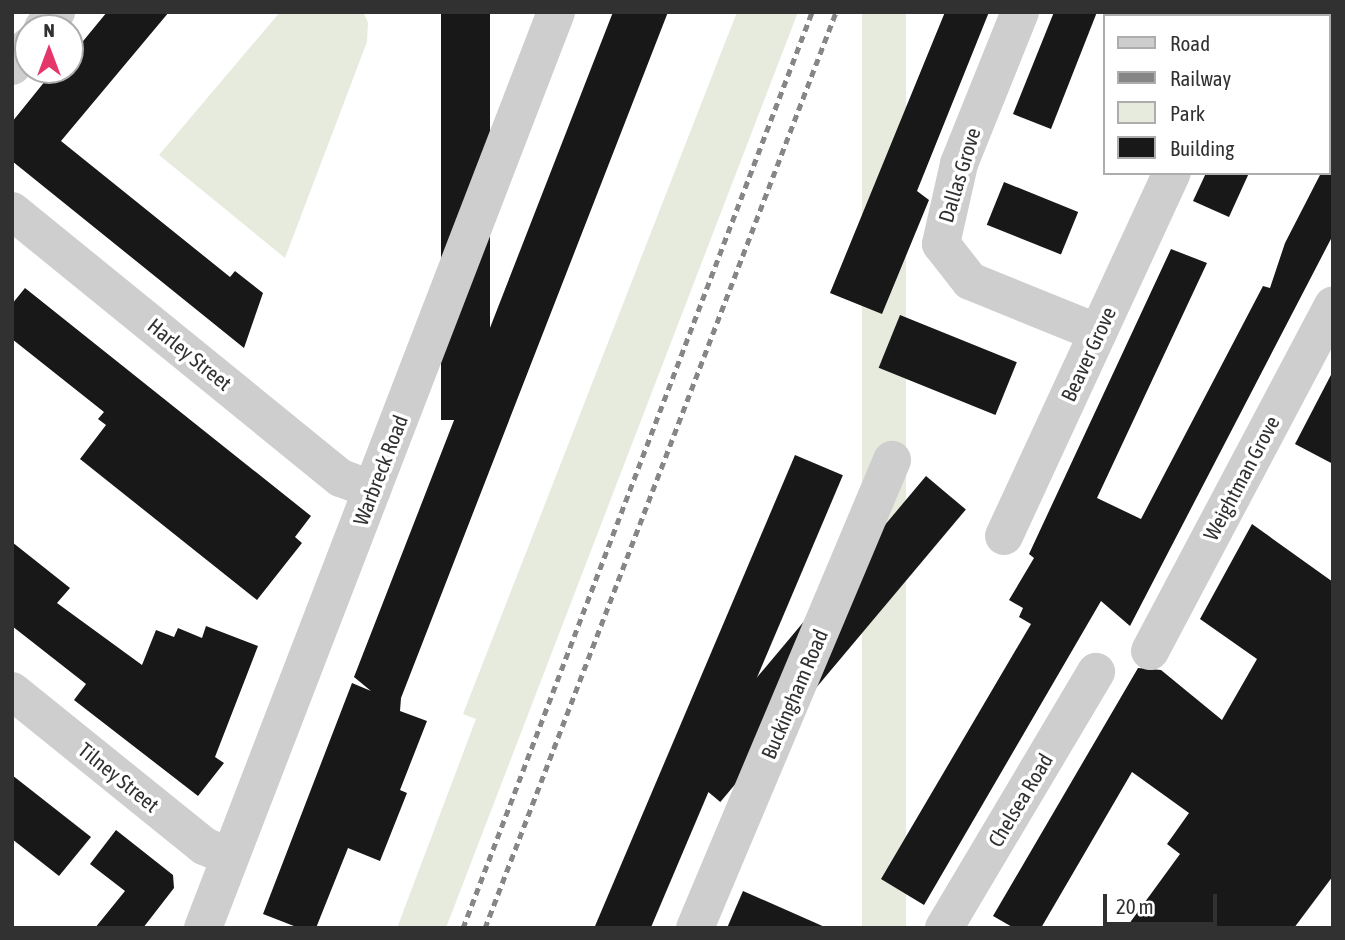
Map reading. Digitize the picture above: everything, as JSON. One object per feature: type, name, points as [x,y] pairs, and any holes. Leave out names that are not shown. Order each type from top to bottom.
[{"type":"street","name":"Warbreck Road","points":[[203,928],[556,12]]},
{"type":"street","name":"Dallas Grove","points":[[1020,12],[959,164],[941,244],[970,281],[1098,333]]},
{"type":"street","name":"Beaver Grove","points":[[1004,536],[1171,175]]},
{"type":"street","name":"Harley Street","points":[[12,211],[341,478],[372,490]]},
{"type":"street","name":"Weightman Grove","points":[[1150,651],[1333,305]]},
{"type":"street","name":"Buckingham Road","points":[[695,928],[892,460]]},
{"type":"street","name":"Chelsea Road","points":[[944,928],[1097,672]]},
{"type":"street","name":"Tilney Street","points":[[12,691],[204,846],[230,857]]},
{"type":"green space","points":[[280,12],[363,12],[368,22],[367,42],[285,258],[159,155]]},
{"type":"green space","points":[[737,12],[798,12],[446,928],[397,928],[476,719],[463,714]]},
{"type":"green space","points":[[862,12],[906,12],[906,928],[862,928]]},
{"type":"building","points":[[107,12],[169,12],[61,141],[230,277],[235,271],[263,293],[244,348],[12,161],[12,122],[43,84],[84,84],[84,40]]},
{"type":"building","points":[[441,12],[490,12],[490,420],[441,420]]},
{"type":"building","points":[[613,12],[668,12],[401,698],[400,711],[427,721],[400,790],[407,793],[380,861],[348,848],[316,928],[299,928],[263,914],[352,683],[371,691],[354,677]]},
{"type":"building","points":[[945,12],[989,12],[917,191],[929,200],[882,314],[830,293]]},
{"type":"building","points":[[1054,12],[1097,12],[1051,129],[1013,114]]},
{"type":"building","points":[[1333,151],[1333,235],[1130,626],[1101,601],[924,905],[881,879],[1031,624],[1019,617],[1023,608],[1009,600],[1034,558],[1029,554],[1171,249],[1207,263],[1097,498],[1141,519],[1263,286],[1270,288],[1285,243],[1320,175],[1331,175]]},
{"type":"building","points":[[1205,175],[1248,175],[1229,217],[1193,201]]},
{"type":"building","points":[[1004,182],[1078,212],[1061,255],[987,225]]},
{"type":"building","points":[[25,288],[311,516],[295,537],[302,543],[257,600],[80,459],[106,425],[98,419],[104,412],[12,339],[12,304]]},
{"type":"building","points":[[900,315],[1017,362],[995,415],[879,368]]},
{"type":"building","points":[[1333,371],[1333,464],[1295,444]]},
{"type":"building","points":[[795,455],[843,475],[651,928],[595,926]]},
{"type":"building","points":[[926,476],[966,509],[720,802],[680,769]]},
{"type":"building","points":[[1252,524],[1333,582],[1333,876],[1294,928],[1126,928],[1180,854],[1167,844],[1189,813],[1132,772],[1041,928],[1014,928],[993,916],[1138,668],[1161,670],[1222,720],[1257,659],[1200,619]]},
{"type":"building","points":[[12,542],[70,588],[57,603],[142,665],[156,630],[174,637],[178,628],[202,638],[206,626],[258,646],[215,757],[224,763],[198,796],[74,700],[86,684],[12,626]]},
{"type":"building","points":[[12,775],[91,837],[59,876],[12,839]]},
{"type":"building","points":[[116,830],[173,875],[174,888],[143,928],[95,928],[125,891],[90,864]]},
{"type":"building","points":[[743,891],[827,928],[727,928]]},
{"type":"railway","points":[[463,928],[812,12]]},
{"type":"railway","points":[[485,928],[836,12]]}]
